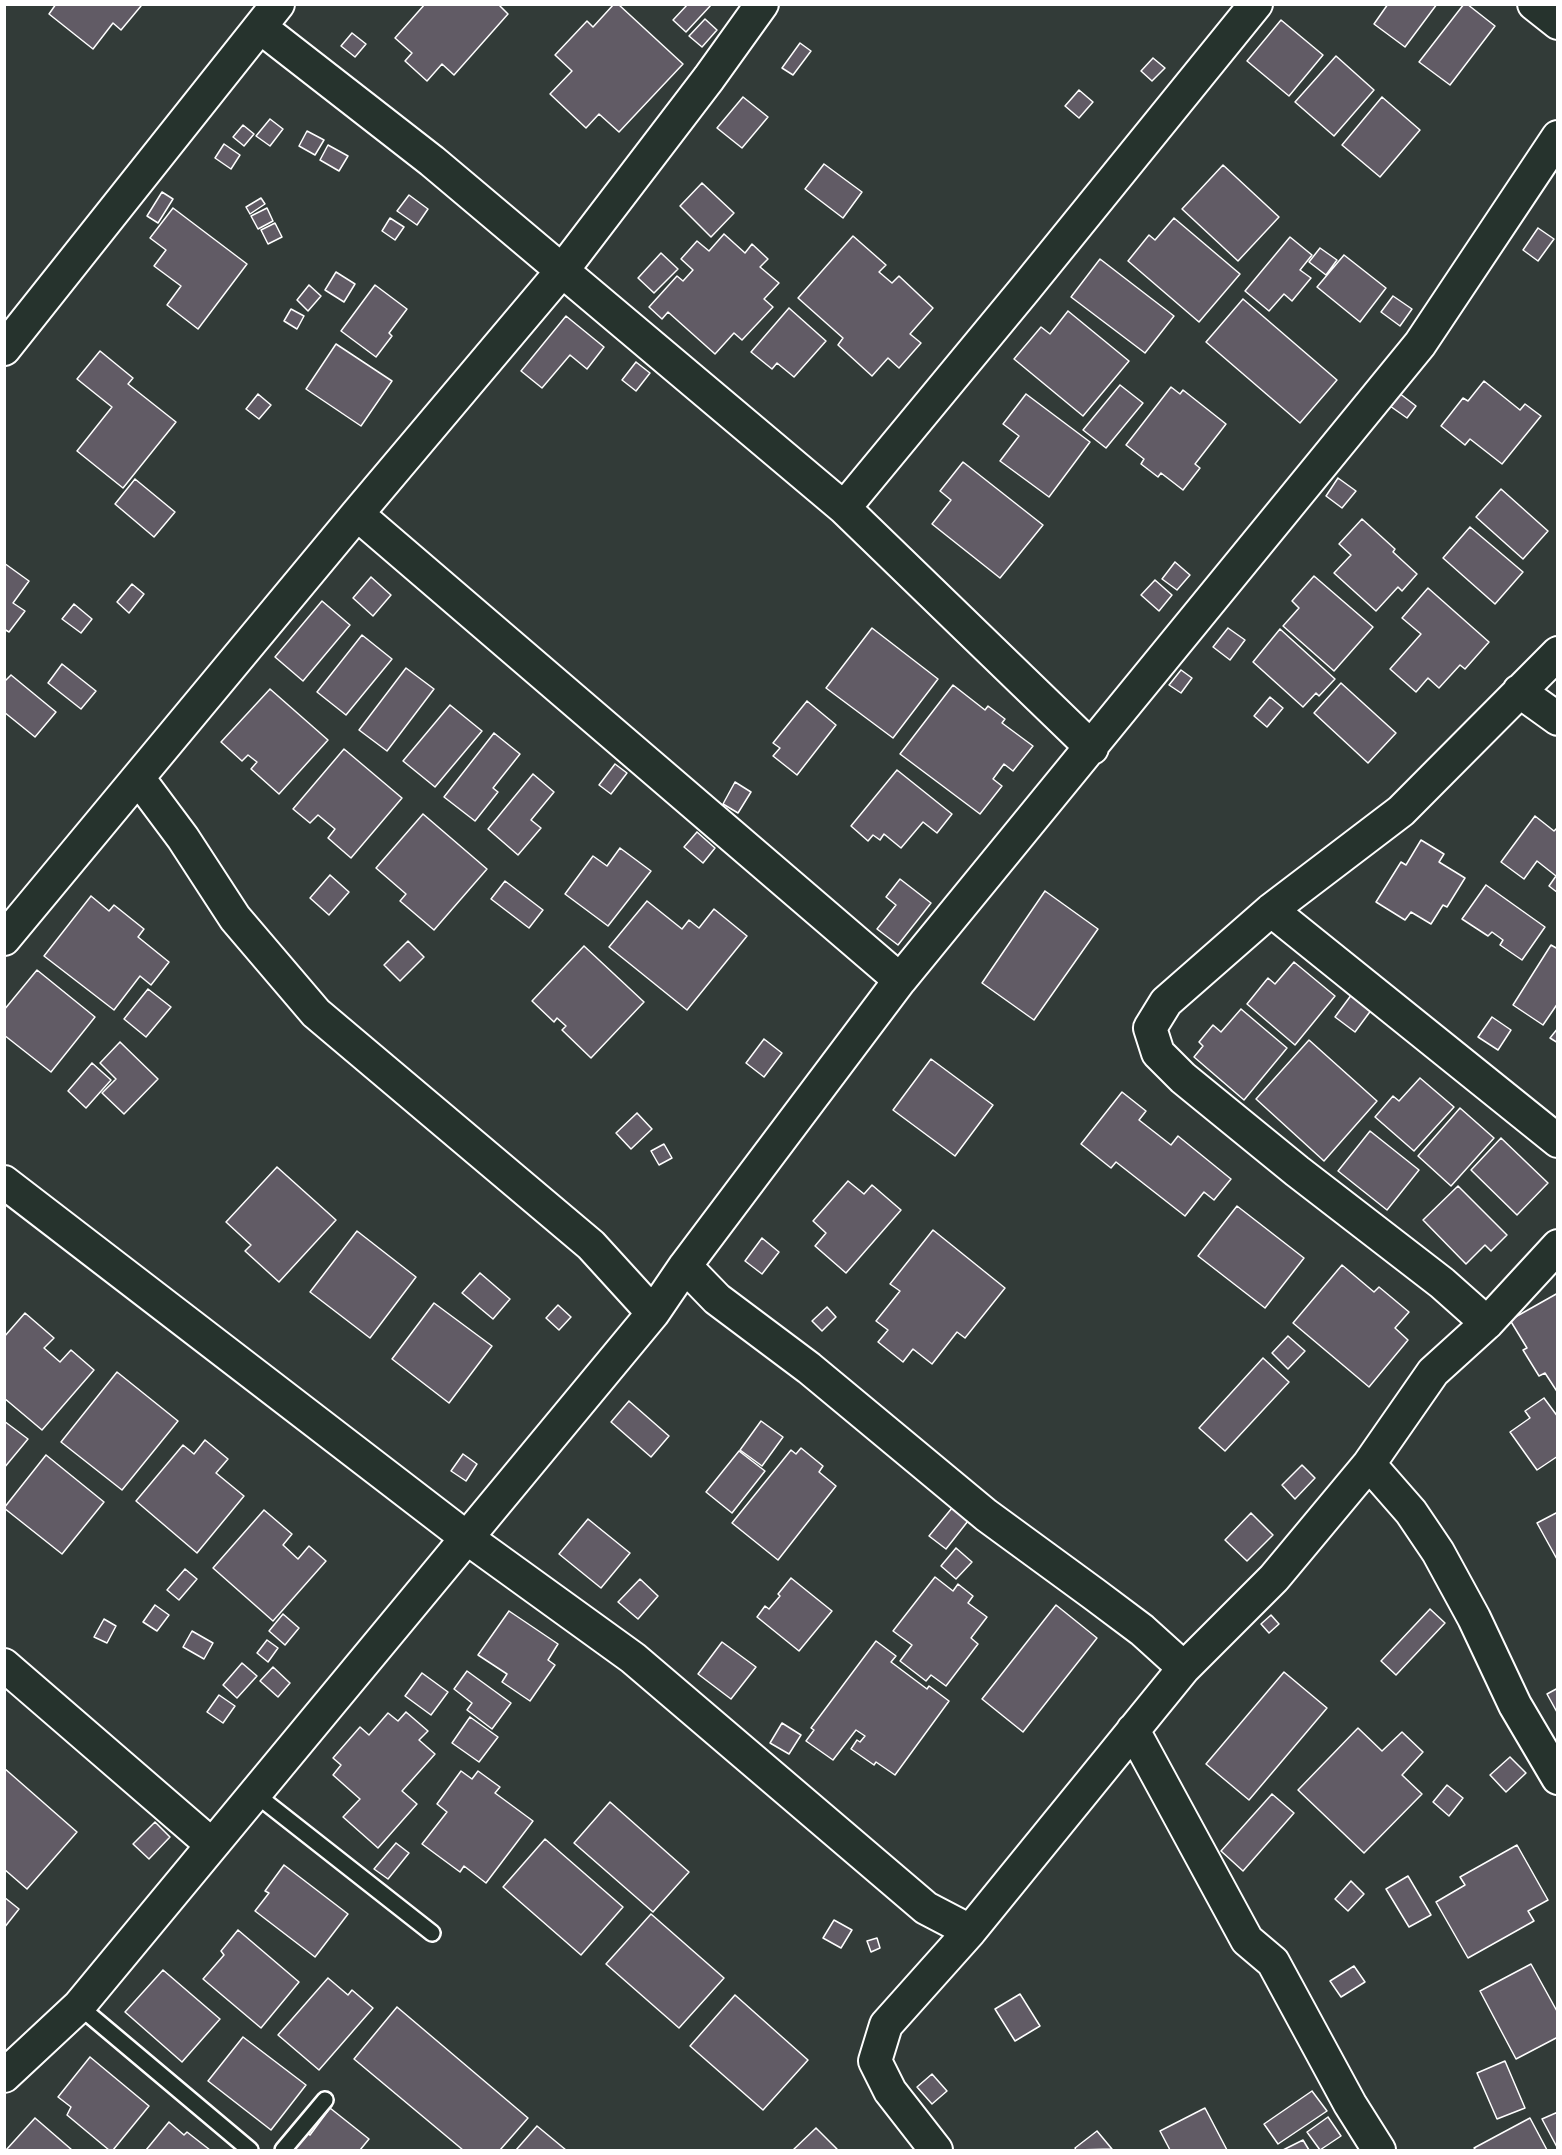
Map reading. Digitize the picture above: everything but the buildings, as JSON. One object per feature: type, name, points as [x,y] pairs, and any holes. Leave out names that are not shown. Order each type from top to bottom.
[{"type":"street","points":[[4,939],[561,272],[709,78],[762,4]]},
{"type":"street","points":[[844,508],[1256,4]]},
{"type":"street","points":[[1534,4],[1557,23]]},
{"type":"street","points":[[4,349],[269,16],[561,272],[844,508],[1092,748]]},
{"type":"street","points":[[4,2076],[80,2006],[653,1313],[685,1266],[900,980],[1420,344],[1557,137]]},
{"type":"street","points":[[357,514],[900,980]]},
{"type":"street","points":[[1487,1323],[1442,1283],[1297,1171],[1183,1078],[1158,1053],[1150,1028],[1166,1002],[1271,910],[1401,811],[1557,653]]},
{"type":"street","points":[[1519,691],[1557,719]]},
{"type":"street","points":[[139,779],[183,838],[235,918],[316,1013],[591,1245],[653,1313]]},
{"type":"street","points":[[1271,910],[1557,1141]]},
{"type":"street","points":[[4,1182],[467,1539],[633,1658],[926,1908],[970,1931]]},
{"type":"street","points":[[936,2151],[890,2091],[875,2061],[885,2025],[970,1931],[1184,1668],[1274,1578],[1369,1464],[1433,1372],[1487,1323],[1557,1246]]},
{"type":"street","points":[[685,1266],[717,1299],[809,1368],[986,1515],[1142,1630],[1184,1668]]},
{"type":"street","points":[[1369,1464],[1412,1512],[1438,1552],[1474,1618],[1515,1705],[1557,1778]]},
{"type":"street","points":[[4,1665],[211,1845]]},
{"type":"street","points":[[1133,1731],[1248,1940],[1273,1962],[1350,2104],[1379,2151]]},
{"type":"lane","points":[[254,1793],[432,1933]]},
{"type":"lane","points":[[80,2006],[250,2151]]},
{"type":"lane","points":[[283,2151],[325,2100]]}]
